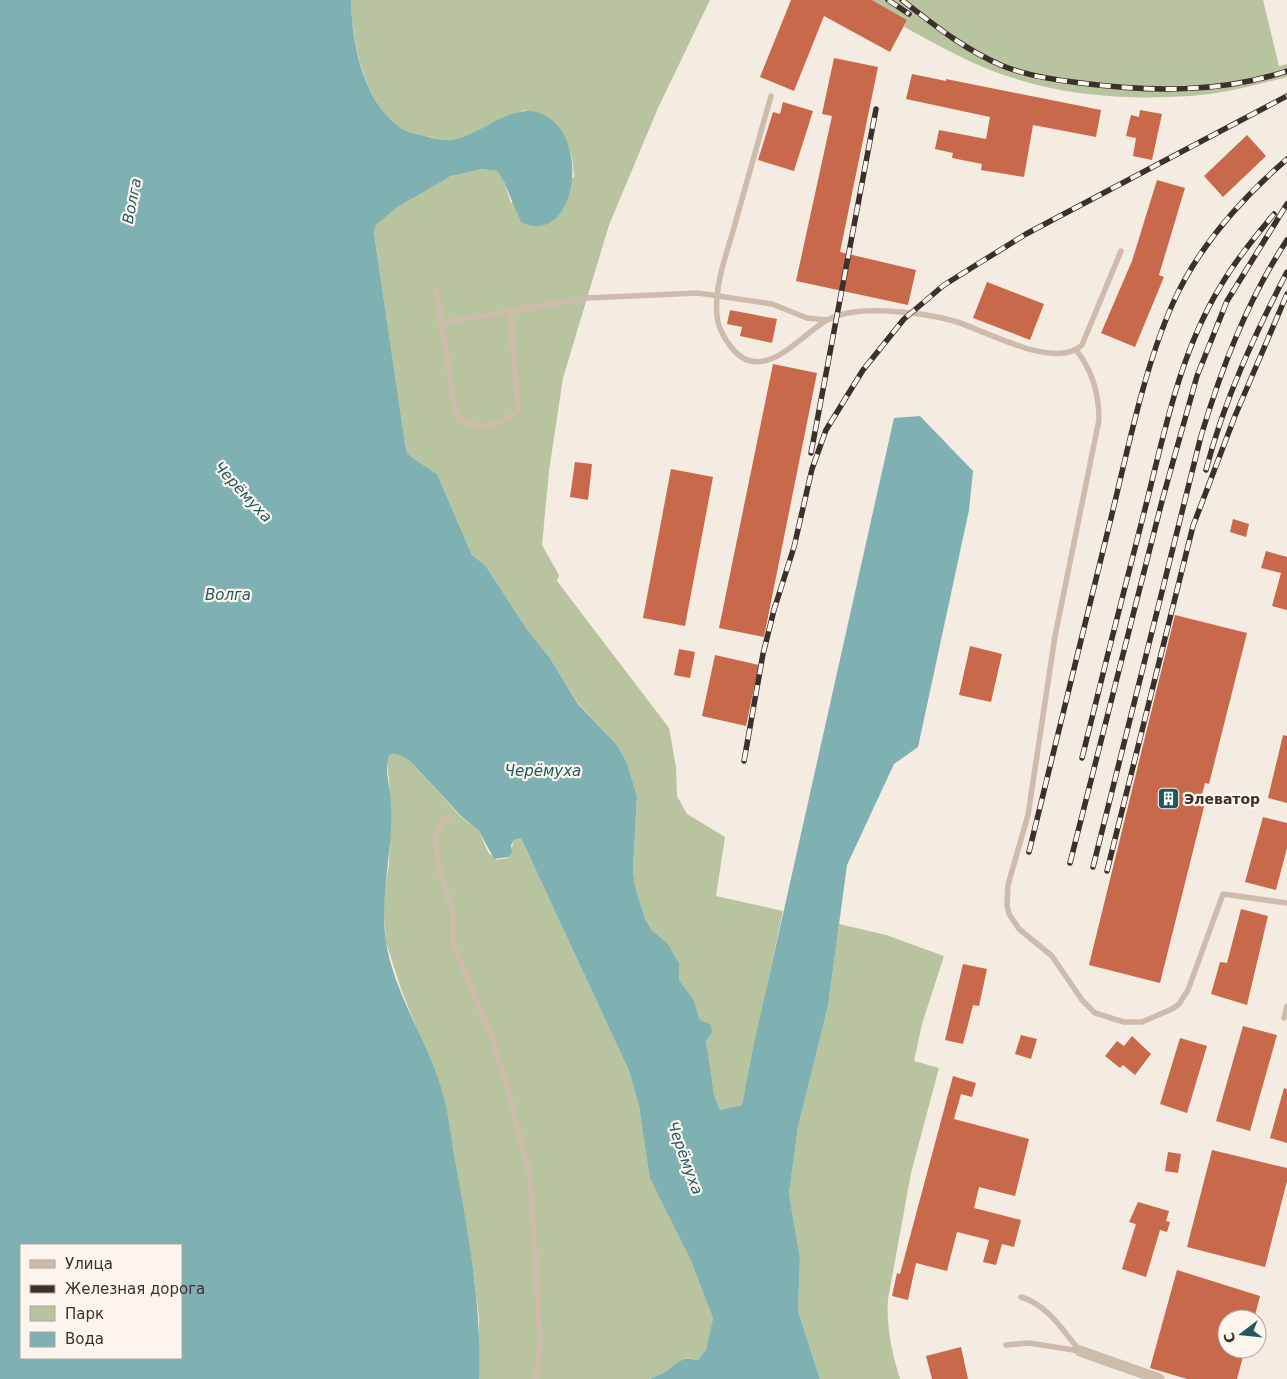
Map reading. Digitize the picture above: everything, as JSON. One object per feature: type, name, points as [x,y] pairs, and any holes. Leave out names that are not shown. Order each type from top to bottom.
[{"type":"street","points":[[1080,1351],[1159,1379]]},
{"type":"lane","points":[[771,96],[723,267],[718,295],[717,316],[723,335],[739,356],[748,360],[769,359],[782,354],[827,320]]},
{"type":"lane","points":[[441,323],[510,310],[610,296],[698,293],[772,304],[807,318],[827,320],[864,311],[911,312],[952,320],[1039,352],[1061,354],[1076,350],[1087,335],[1121,251]]},
{"type":"lane","points":[[436,289],[457,416],[461,421],[472,425],[489,424],[508,418],[518,409],[510,310]]},
{"type":"lane","points":[[1076,350],[1084,360],[1095,384],[1098,397],[1099,420],[1055,636],[1028,815],[1008,885],[1007,905],[1009,914],[1019,929],[1052,956],[1088,1007],[1102,1016],[1133,1022],[1152,1019],[1180,1004],[1188,990],[1223,894],[1287,903]]},
{"type":"lane","points":[[451,820],[443,820],[436,840],[441,875],[453,913],[453,944],[491,1035],[508,1089],[530,1176],[540,1341],[536,1379]]},
{"type":"lane","points":[[1284,1018],[1287,1006]]},
{"type":"lane","points":[[1021,1298],[1035,1301],[1047,1312],[1080,1351]]},
{"type":"lane","points":[[1006,1345],[1029,1343],[1080,1351]]},
{"type":"green space","points":[[351,0],[710,0],[658,108],[609,225],[563,378],[549,471],[542,545],[559,575],[557,581],[669,728],[676,767],[677,796],[687,814],[725,837],[716,896],[783,911],[742,1105],[720,1110],[711,1085],[706,1041],[712,1033],[700,1020],[694,1000],[679,980],[679,963],[668,944],[652,930],[645,919],[635,886],[633,870],[637,796],[627,763],[617,745],[578,703],[550,658],[528,631],[485,565],[472,555],[437,474],[407,453],[405,443],[374,233],[376,225],[394,209],[419,193],[445,179],[469,170],[497,171],[504,182],[511,203],[574,177],[570,151],[562,136],[525,110],[506,117],[471,135],[452,140],[442,140],[407,131],[397,125],[385,114],[376,100],[362,68],[354,33]]},
{"type":"green space","points":[[872,0],[1263,0],[1279,66],[1287,64],[1287,77],[1239,89],[1190,96],[1122,97],[1053,89],[982,67],[904,27],[907,20]]},
{"type":"green space","points":[[396,753],[411,762],[459,815],[479,831],[488,852],[496,860],[509,858],[514,840],[521,838],[629,1071],[639,1106],[644,1134],[713,1318],[706,1351],[698,1360],[683,1359],[665,1372],[650,1379],[479,1379],[479,1319],[474,1277],[443,1094],[401,989],[386,942],[383,900],[389,864],[391,803],[387,761],[391,754]]},
{"type":"green space","points":[[839,924],[886,935],[944,956],[922,1024],[914,1061],[939,1068],[911,1173],[888,1299],[890,1339],[900,1379],[820,1379],[798,1311],[800,1258],[789,1194],[798,1127],[828,1006]]},
{"type":"water","name":"Волга","points":[[0,0],[351,0],[357,51],[367,84],[375,100],[400,127],[407,131],[442,140],[452,140],[465,137],[515,113],[528,111],[540,113],[553,121],[564,136],[571,154],[572,174],[570,193],[563,209],[552,221],[538,226],[521,222],[504,182],[497,171],[481,169],[451,176],[397,207],[376,225],[374,233],[405,443],[407,453],[437,474],[472,555],[485,565],[528,631],[550,658],[578,704],[617,745],[627,763],[637,796],[633,870],[635,886],[645,919],[652,930],[668,944],[679,963],[679,980],[694,1000],[700,1020],[711,1025],[712,1033],[706,1041],[714,1096],[720,1110],[742,1105],[894,418],[920,416],[973,471],[969,510],[918,747],[894,764],[847,865],[828,1006],[798,1127],[789,1194],[800,1258],[798,1311],[820,1379],[650,1379],[683,1360],[698,1360],[706,1350],[713,1318],[690,1258],[650,1178],[639,1106],[629,1071],[521,838],[514,840],[509,857],[494,859],[479,831],[460,815],[411,762],[397,754],[391,754],[388,758],[391,820],[384,906],[386,941],[396,979],[437,1075],[445,1102],[473,1269],[478,1324],[479,1379],[0,1379]]},
{"type":"building","points":[[791,0],[872,0],[907,20],[890,52],[824,16],[794,91],[760,77]]},
{"type":"building","points":[[834,58],[878,67],[840,252],[916,270],[908,305],[796,281],[832,116],[822,114]]},
{"type":"building","points":[[912,74],[1101,110],[1096,137],[1033,125],[1024,177],[981,170],[982,164],[952,158],[953,153],[935,149],[939,130],[986,139],[990,117],[906,99]]},
{"type":"building","points":[[783,102],[813,111],[794,171],[758,160],[773,112],[780,114]]},
{"type":"building","points":[[1140,110],[1162,114],[1152,160],[1133,156],[1136,138],[1126,136],[1131,115],[1139,117]]},
{"type":"building","points":[[1247,135],[1266,156],[1223,197],[1204,176]]},
{"type":"building","points":[[1157,180],[1185,188],[1159,275],[1164,277],[1135,347],[1101,333],[1132,261]]},
{"type":"building","points":[[987,282],[1044,304],[1030,340],[973,318]]},
{"type":"building","points":[[730,310],[777,319],[772,343],[740,336],[742,327],[727,324]]},
{"type":"building","points":[[773,364],[817,373],[764,637],[719,628]]},
{"type":"building","points":[[575,462],[592,464],[588,500],[570,497]]},
{"type":"building","points":[[671,469],[713,477],[685,626],[643,618]]},
{"type":"building","points":[[1233,519],[1249,524],[1246,537],[1230,532]]},
{"type":"building","points":[[1266,551],[1287,557],[1287,610],[1272,606],[1281,573],[1261,568]]},
{"type":"building","name":"Элеватор","points":[[1175,615],[1247,633],[1209,784],[1205,783],[1200,802],[1205,803],[1160,983],[1089,965]]},
{"type":"building","points":[[970,646],[1002,654],[991,702],[959,695]]},
{"type":"building","points":[[679,649],[695,652],[690,678],[674,675]]},
{"type":"building","points":[[715,655],[759,665],[746,726],[702,716]]},
{"type":"building","points":[[1283,735],[1287,736],[1287,803],[1268,798]]},
{"type":"building","points":[[1263,817],[1287,823],[1287,848],[1276,890],[1245,882]]},
{"type":"building","points":[[1241,909],[1268,916],[1247,1005],[1211,994],[1220,962],[1227,963]]},
{"type":"building","points":[[963,964],[987,969],[979,1006],[973,1005],[963,1044],[945,1040]]},
{"type":"building","points":[[1243,1026],[1277,1035],[1250,1131],[1216,1121]]},
{"type":"building","points":[[1021,1035],[1037,1039],[1031,1059],[1015,1054]]},
{"type":"building","points":[[1132,1036],[1151,1054],[1135,1075],[1123,1065],[1120,1068],[1105,1056],[1117,1041],[1124,1046]]},
{"type":"building","points":[[1180,1038],[1207,1046],[1187,1113],[1160,1104]]},
{"type":"building","points":[[953,1076],[976,1083],[972,1097],[961,1094],[954,1119],[1029,1139],[1015,1196],[979,1187],[974,1208],[1021,1220],[1014,1247],[1002,1244],[996,1265],[983,1262],[989,1240],[957,1232],[947,1271],[916,1263],[908,1300],[892,1296],[897,1273],[900,1274]]},
{"type":"building","points":[[1284,1088],[1287,1089],[1287,1143],[1270,1138]]},
{"type":"building","points":[[1212,1150],[1287,1168],[1287,1181],[1265,1267],[1187,1247]]},
{"type":"building","points":[[1168,1152],[1181,1154],[1178,1173],[1165,1171]]},
{"type":"building","points":[[1138,1202],[1169,1211],[1166,1221],[1170,1222],[1167,1232],[1160,1230],[1146,1277],[1122,1269],[1136,1224],[1129,1222]]},
{"type":"building","points":[[1177,1270],[1260,1296],[1257,1309],[1217,1309],[1217,1359],[1242,1359],[1237,1379],[1187,1379],[1150,1368]]},
{"type":"building","points":[[961,1347],[968,1379],[932,1379],[926,1356]]},
{"type":"railway","points":[[888,0],[909,14]]},
{"type":"railway","points":[[902,0],[950,36],[989,60],[1042,77],[1107,86],[1185,89],[1236,83],[1287,71]]},
{"type":"railway","points":[[773,613],[794,547],[812,469],[826,430],[863,370],[904,319],[944,285],[1026,234],[1287,96]]},
{"type":"railway","points":[[811,453],[876,109]]},
{"type":"railway","points":[[1029,852],[1153,354],[1183,282],[1208,243],[1237,207],[1287,159]]},
{"type":"railway","points":[[1070,863],[1162,501],[1197,376],[1227,301],[1287,204]]},
{"type":"railway","points":[[1082,758],[1161,446],[1185,364],[1206,312],[1220,287],[1274,214]]},
{"type":"railway","points":[[1093,867],[1201,436],[1237,335],[1260,287],[1287,240]]},
{"type":"railway","points":[[1206,470],[1231,393],[1263,320],[1287,272]]},
{"type":"railway","points":[[1107,871],[1193,526],[1235,416],[1287,294]]},
{"type":"railway","points":[[744,761],[763,654],[775,606]]},
{"type":"place","name":"Элеватор","points":[[1168,799]]},
{"type":"water label","name":"Черёмуха","points":[[243,492]]},
{"type":"water label","name":"Черёмуха","points":[[543,771]]},
{"type":"water label","name":"Черёмуха","points":[[685,1158]]}]
